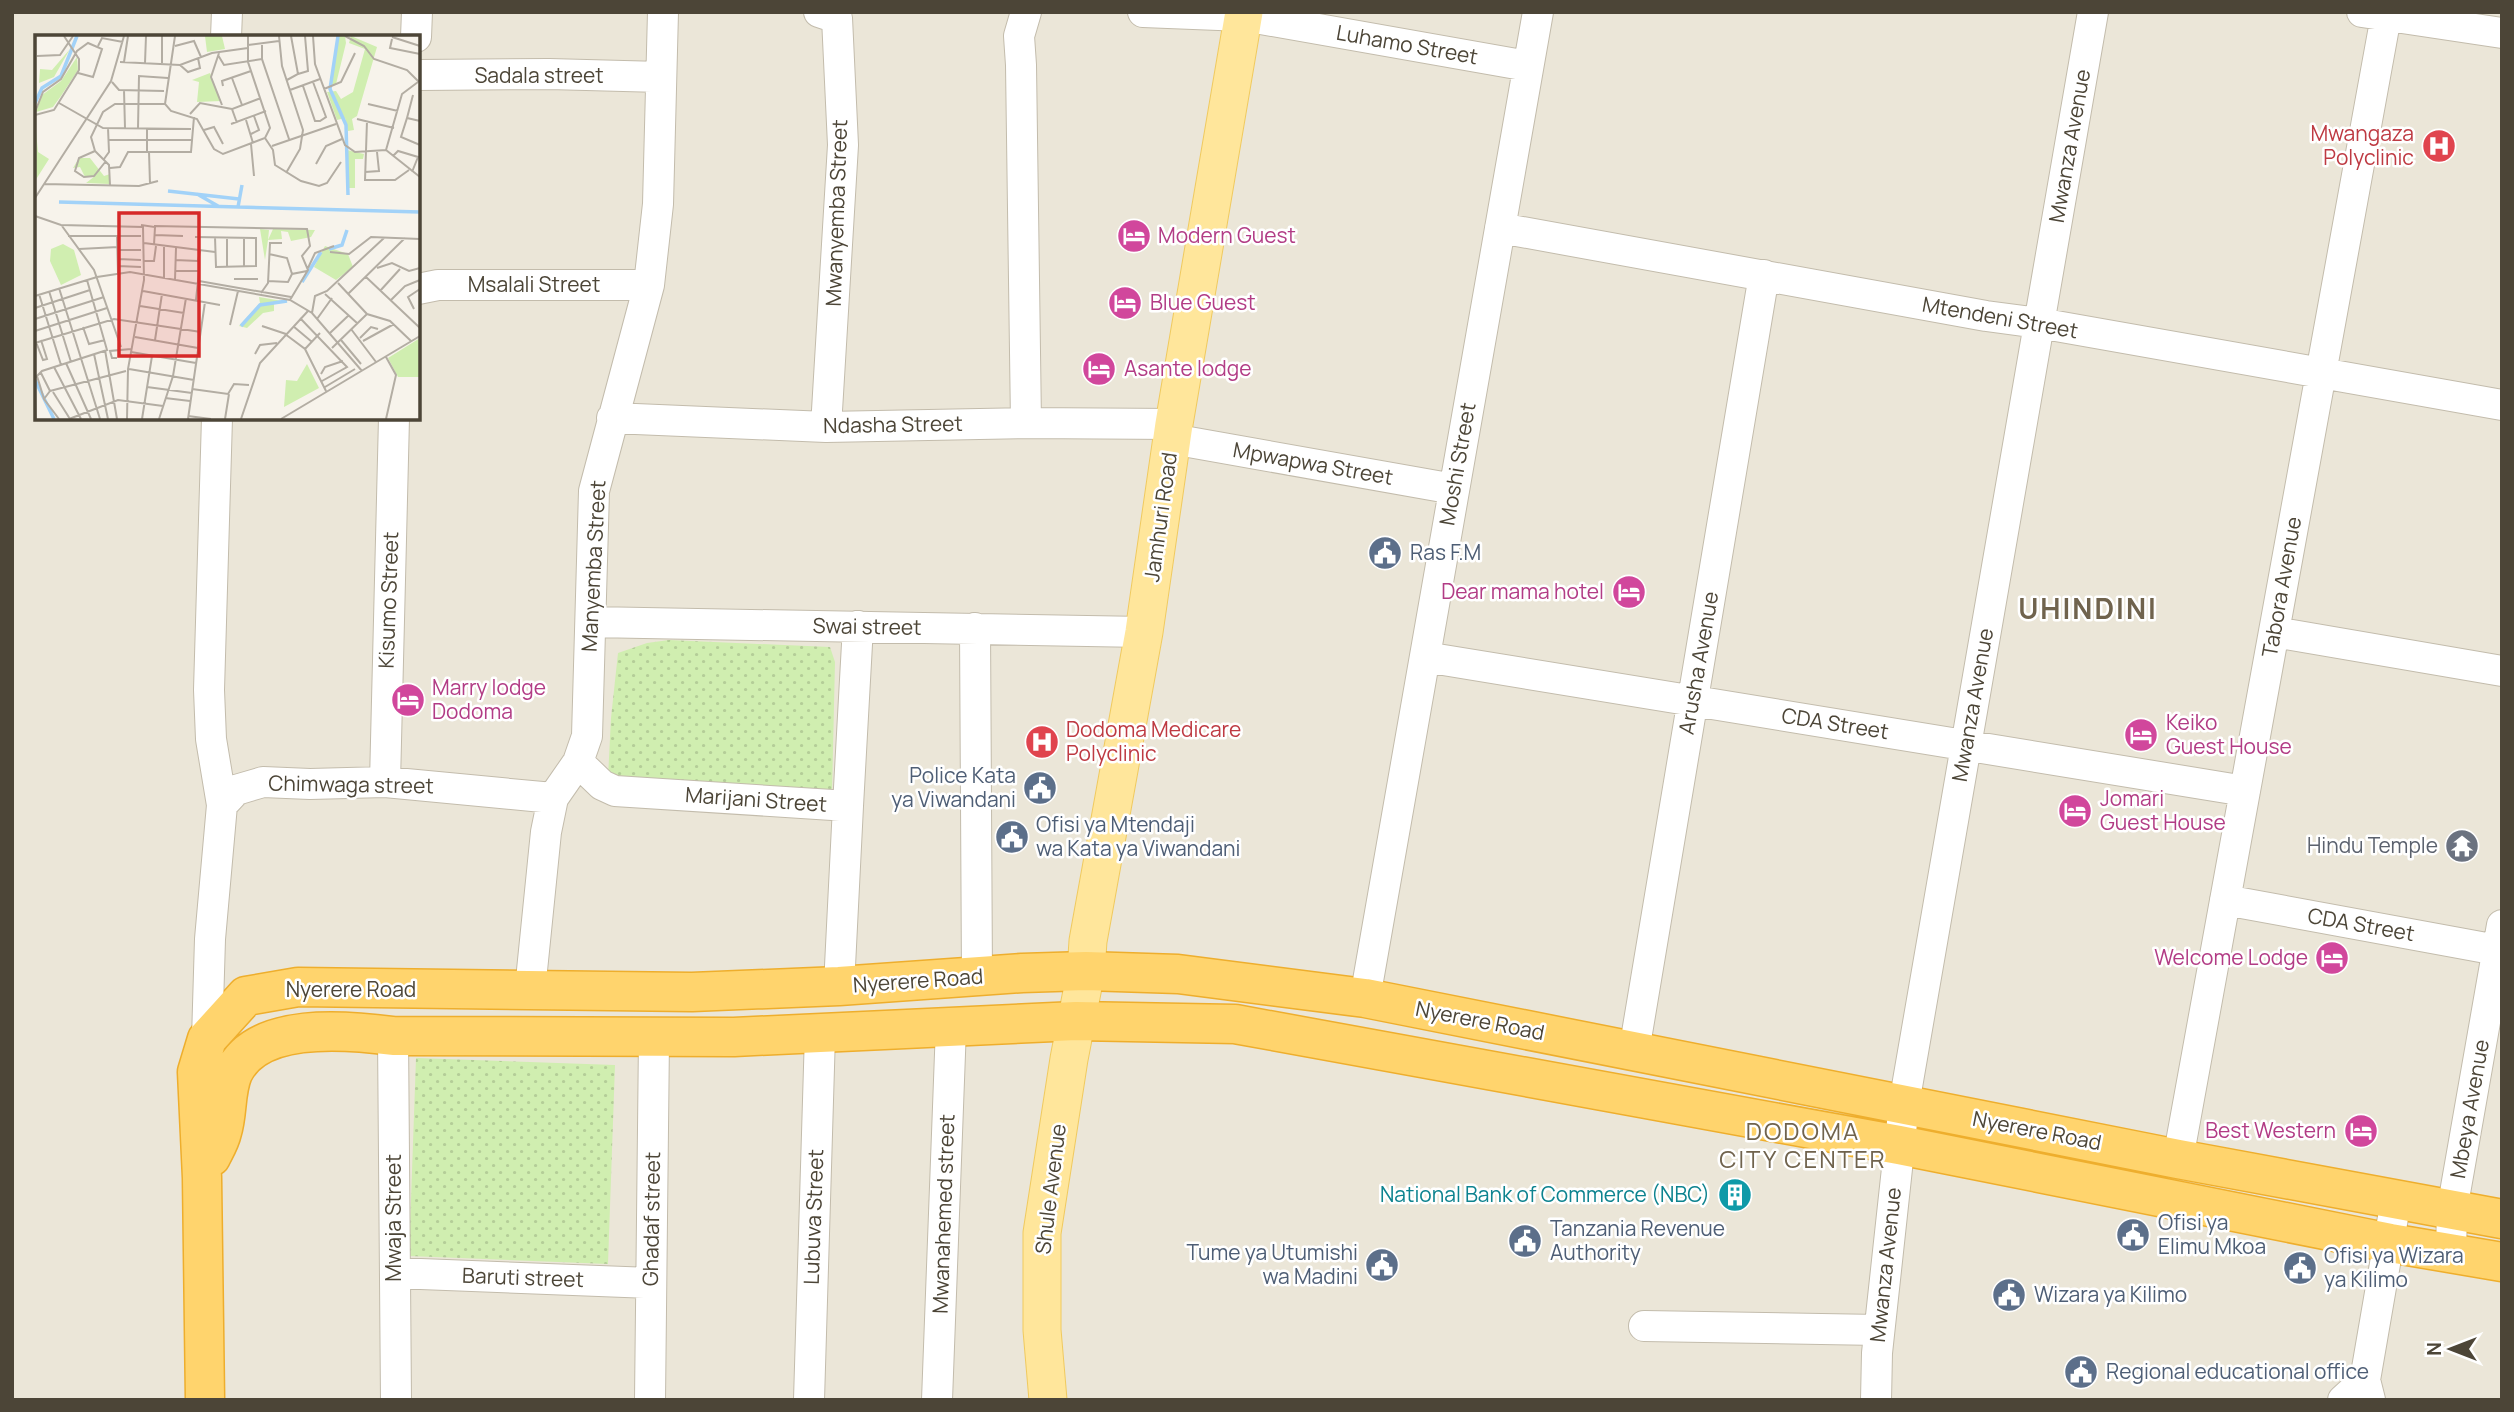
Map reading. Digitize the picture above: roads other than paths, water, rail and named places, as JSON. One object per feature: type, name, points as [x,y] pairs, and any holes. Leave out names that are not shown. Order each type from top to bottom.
[{"type":"highway","name":"Nyerere Road","points":[[202,1178],[197,1072],[207,1040],[246,996],[298,987],[692,992],[1086,971],[1178,974],[1365,998],[2502,1219]]},
{"type":"highway","name":"Nyerere Road","points":[[202,1178],[222,1132],[226,1100],[234,1072],[246,1056],[286,1035],[306,1032],[353,1030],[393,1036],[654,1038],[820,1034],[1076,1021],[1235,1024],[1899,1144],[2390,1243],[2502,1262]]},
{"type":"highway","points":[[202,1178],[205,1400]]},
{"type":"main road","name":"Jamhuri Road","points":[[1076,1021],[1144,632],[1173,432],[1244,14]]},
{"type":"main road","name":"Shule Avenue","points":[[1048,1400],[1042,1330],[1042,1233],[1076,1021]]},
{"type":"street","points":[[226,35],[227,12]]},
{"type":"street","points":[[416,35],[417,12]]},
{"type":"street","name":"Manyemba Street","points":[[530,990],[546,832],[553,798],[578,762],[587,736],[594,491],[649,285],[658,204],[663,12]]},
{"type":"street","name":"Mwanyemba Street","points":[[819,12],[837,18],[842,145],[826,427]]},
{"type":"street","points":[[1026,12],[1019,36],[1022,79],[1026,423]]},
{"type":"street","name":"Luhamo Street","points":[[1143,12],[1244,14],[1528,66]]},
{"type":"street","name":"Moshi Street","points":[[1365,998],[1538,12]]},
{"type":"street","name":"Mwanza Avenue","points":[[1876,1400],[1880,1330],[1904,1104],[2093,12]]},
{"type":"street","points":[[2374,14],[2502,33]]},
{"type":"street","name":"Tabora Avenue","points":[[2178,1158],[2321,373],[2374,14]]},
{"type":"street","name":"Sadala street","points":[[420,75],[661,77]]},
{"type":"street","name":"Mtendeni Street","points":[[1500,228],[1986,316],[2039,323],[2502,405]]},
{"type":"street","name":"Arusha Avenue","points":[[1634,1051],[1764,275]]},
{"type":"street","name":"Msalali Street","points":[[420,289],[438,285],[649,285]]},
{"type":"street","name":"Ndasha Street","points":[[612,418],[826,427],[1026,423],[1173,432]]},
{"type":"street","points":[[207,1040],[210,939],[222,805],[211,739],[209,691],[217,420]]},
{"type":"street","name":"Kisumo Street","points":[[385,782],[394,420]]},
{"type":"street","name":"Mpwapwa Street","points":[[1173,432],[1454,489]]},
{"type":"street","name":"Swai street","points":[[591,622],[1144,632]]},
{"type":"street","points":[[848,806],[858,626]]},
{"type":"street","points":[[975,628],[977,977]]},
{"type":"street","points":[[2274,632],[2502,671]]},
{"type":"street","name":"CDA Street","points":[[1425,657],[2245,791]]},
{"type":"street","name":"Marijani Street","points":[[578,762],[601,785],[615,791],[848,806],[839,986]]},
{"type":"street","name":"Chimwaga street","points":[[222,805],[236,790],[263,782],[385,782],[553,798]]},
{"type":"street","name":"CDA Street","points":[[2225,900],[2500,937]]},
{"type":"street","name":"Mbeya Avenue","points":[[2451,1253],[2452,1210],[2500,937]]},
{"type":"street","name":"Mwanahemed street","points":[[937,1400],[951,1027]]},
{"type":"street","name":"Lubuva Street","points":[[809,1400],[820,1034]]},
{"type":"street","name":"Mwaja Street","points":[[393,1036],[396,1400]]},
{"type":"street","name":"Ghadaf street","points":[[650,1400],[654,1038]]},
{"type":"street","points":[[2360,1393],[2396,1200]]},
{"type":"street","name":"Baruti street","points":[[395,1273],[651,1283]]},
{"type":"street","points":[[1644,1326],[1880,1330]]},
{"type":"place","name":"Mwangaza Polyclinic","points":[[2439,146]]},
{"type":"place","name":"Modern Guest","points":[[1134,236]]},
{"type":"place","name":"Blue Guest","points":[[1125,303]]},
{"type":"place","name":"Asante lodge","points":[[1099,369]]},
{"type":"place","name":"Ras F.M","points":[[1385,553]]},
{"type":"place","name":"Dear mama hotel","points":[[1629,592]]},
{"type":"place","name":"Marry lodge Dodoma","points":[[408,700]]},
{"type":"place","name":"Keiko Guest House","points":[[2141,735]]},
{"type":"place","name":"Dodoma Medicare Polyclinic","points":[[1042,742]]},
{"type":"place","name":"Police Kata ya Viwandani","points":[[1040,788]]},
{"type":"place","name":"Jomari Guest House","points":[[2075,811]]},
{"type":"place","name":"Ofisi ya Mtendaji wa Kata ya Viwandani","points":[[1012,837]]},
{"type":"place","name":"Hindu Temple","points":[[2462,846]]},
{"type":"place","name":"Welcome Lodge","points":[[2332,958]]},
{"type":"place","name":"Best Western","points":[[2361,1131]]},
{"type":"place","name":"National Bank of Commerce (NBC)","points":[[1735,1195]]},
{"type":"place","name":"Ofisi ya Elimu Mkoa","points":[[2133,1235]]},
{"type":"place","name":"Tanzania Revenue Authority","points":[[1525,1241]]},
{"type":"place","name":"Tume ya Utumishi wa Madini","points":[[1382,1265]]},
{"type":"place","name":"Ofisi ya Wizara ya Kilimo","points":[[2300,1268]]},
{"type":"place","name":"Wizara ya Kilimo","points":[[2009,1295]]},
{"type":"place","name":"Regional educational office","points":[[2081,1372]]},
{"type":"district","name":"UHINDINI","points":[[2088,609]]},
{"type":"district","name":"DODOMA CITY CENTER","points":[[1803,1146]]}]
